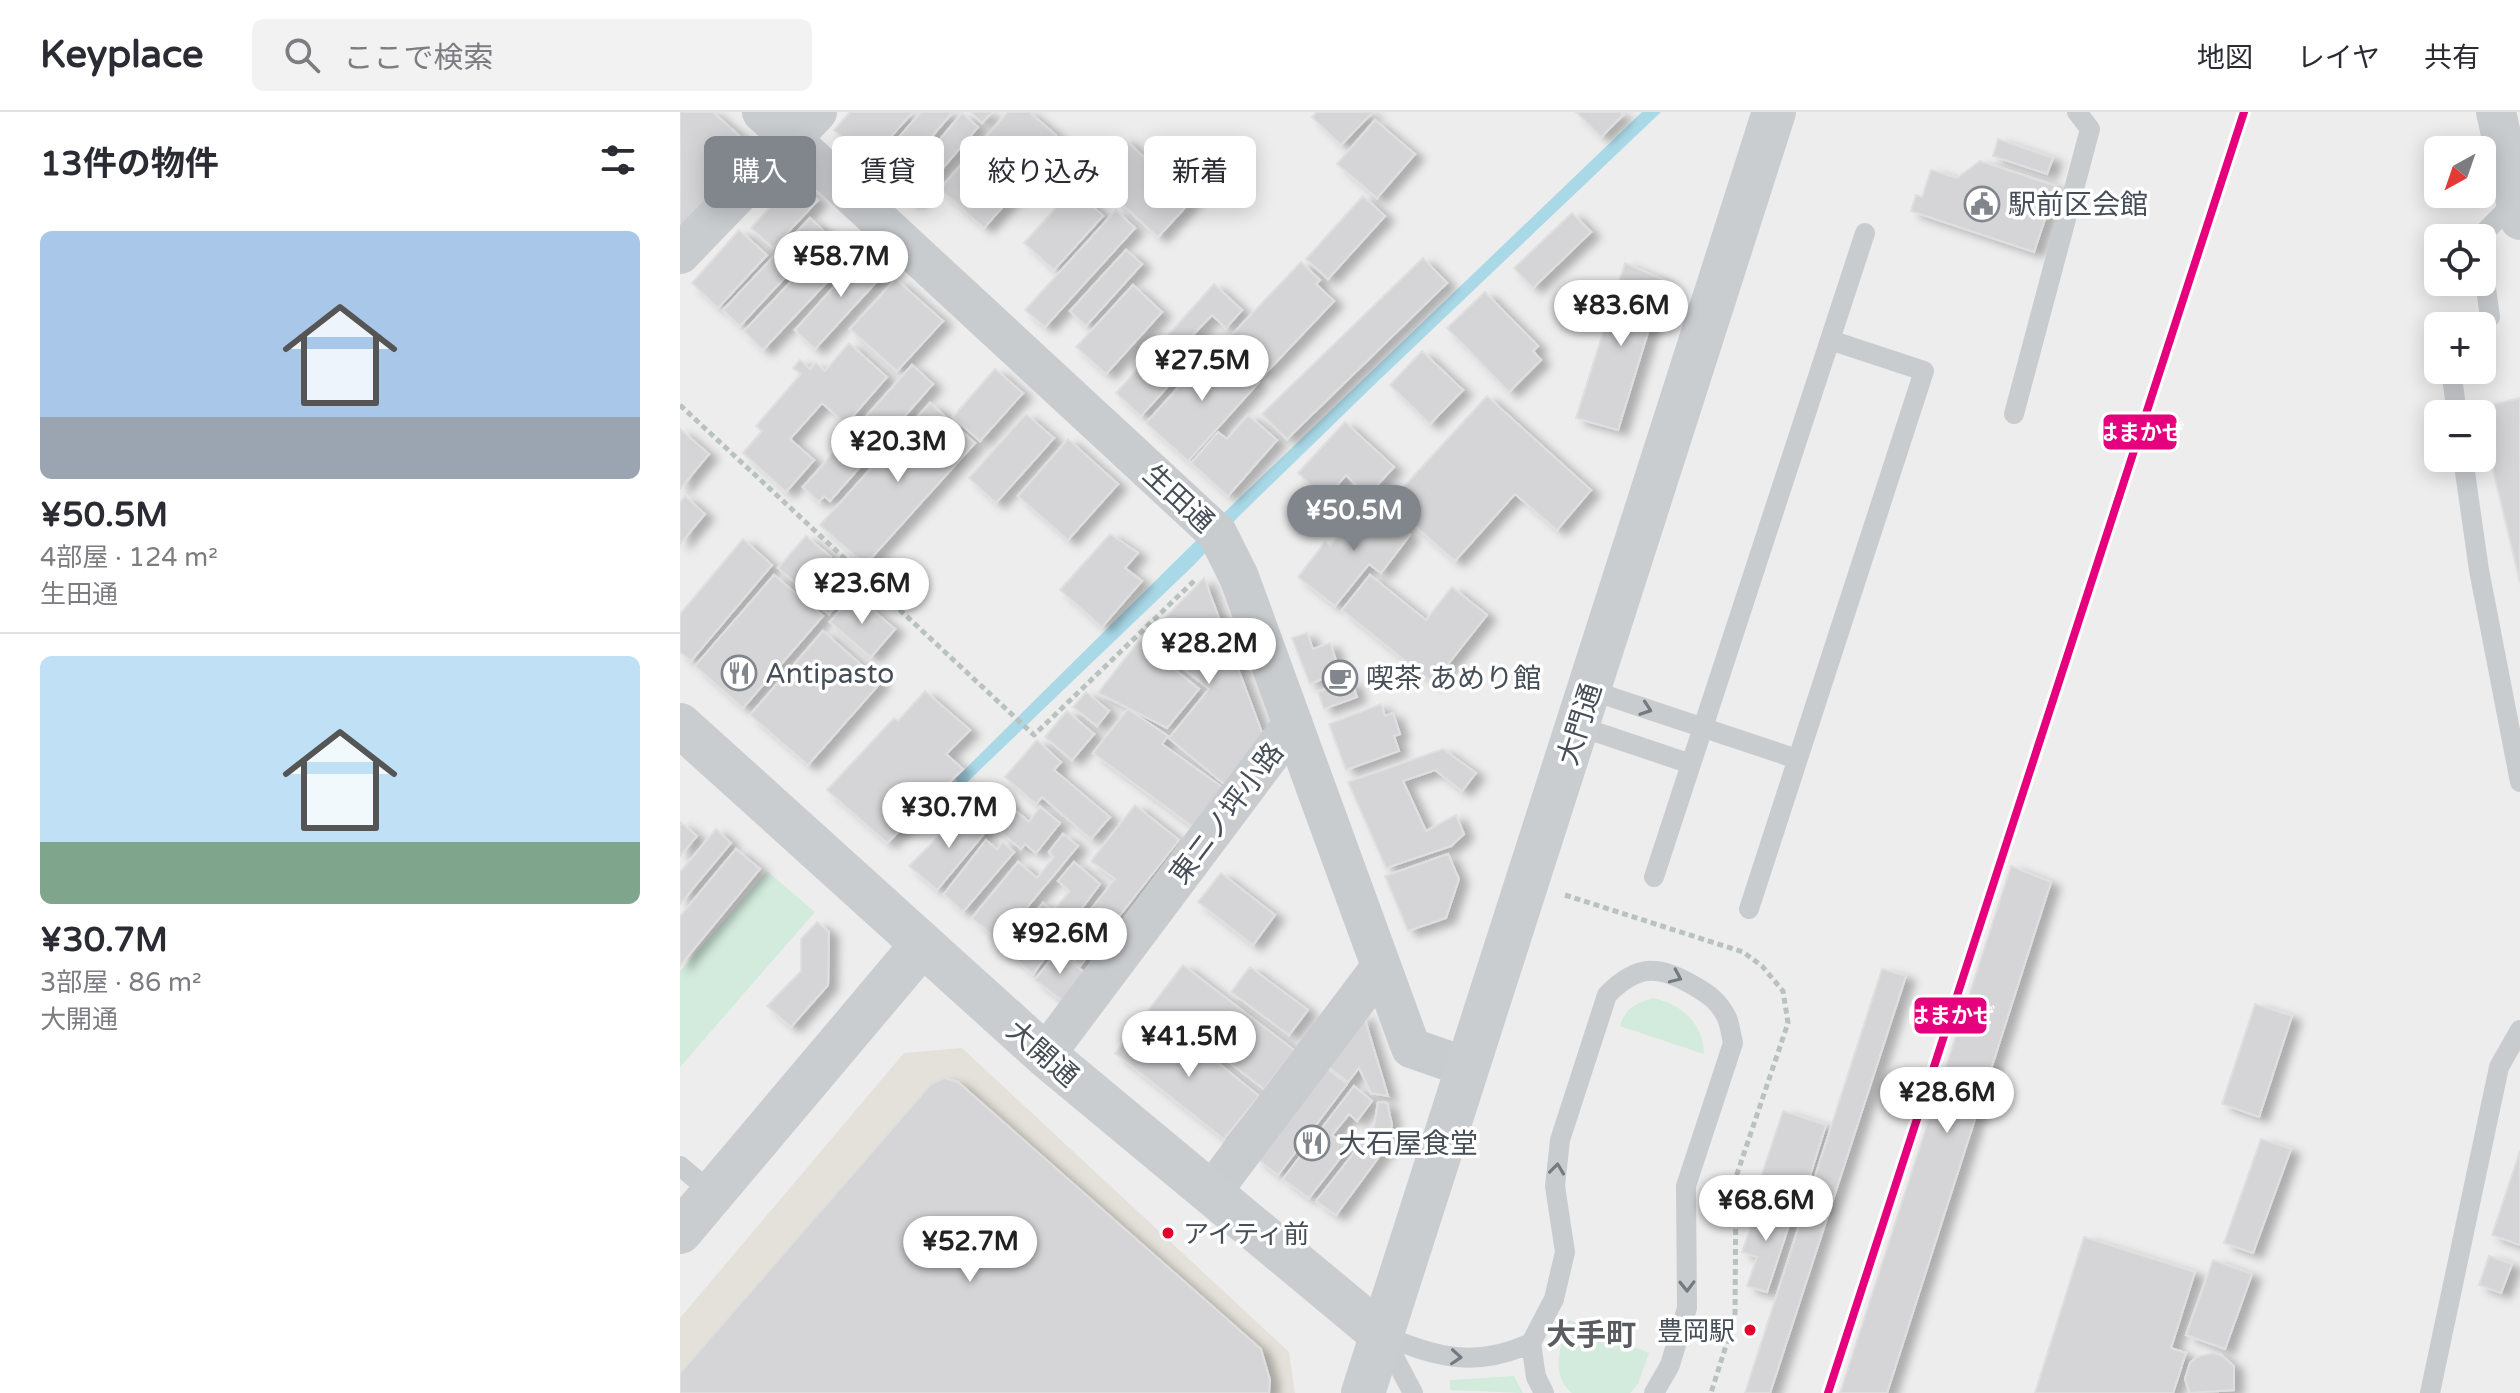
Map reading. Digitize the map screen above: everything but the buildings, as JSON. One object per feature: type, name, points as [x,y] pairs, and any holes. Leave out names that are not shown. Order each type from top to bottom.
[{"type":"street","name":"生田通","points":[[762,112],[804,126],[1210,526],[1228,549],[1411,1048],[1469,1068]]},
{"type":"street","name":"大門通","points":[[1363,1393],[1774,112]]},
{"type":"street","points":[[2496,112],[2518,210]]},
{"type":"street","points":[[680,254],[804,126]]},
{"type":"street","name":"東ニノ坪小路","points":[[1045,1055],[1293,724]]},
{"type":"street","name":"大開通","points":[[680,725],[1045,1055],[1382,1335]]},
{"type":"street","points":[[680,1232],[696,1180],[922,945]]},
{"type":"street","points":[[1210,1194],[1381,967]]},
{"type":"lane","points":[[2014,414],[2090,129],[2077,112]]},
{"type":"lane","points":[[2496,224],[2518,210]]},
{"type":"lane","points":[[1654,877],[1865,233]]},
{"type":"lane","points":[[1749,909],[1924,371],[1830,340]]},
{"type":"lane","points":[[2465,472],[2479,570],[2520,782]]},
{"type":"lane","points":[[1584,708],[1703,727],[1797,759]]},
{"type":"lane","points":[[1584,708],[1691,764]]},
{"type":"lane","points":[[1544,1393],[1536,1377],[1531,1343],[1554,1299],[1565,1252],[1555,1186],[1560,1140],[1607,995],[1623,978],[1640,972],[1670,971],[1714,998],[1727,1018],[1733,1043],[1686,1186],[1687,1308],[1670,1365],[1654,1393]]},
{"type":"lane","points":[[2430,1393],[2499,1067],[2520,1030]]},
{"type":"lane","points":[[1382,1335],[1433,1355],[1489,1359],[1531,1343]]},
{"type":"lane","points":[[1382,1335],[1413,1393]]},
{"type":"path","points":[[680,405],[1034,735],[1228,549]]},
{"type":"shaded area","points":[[962,1048],[1289,1352],[1295,1393],[680,1393],[680,1318],[904,1053]]},
{"type":"green space","points":[[767,871],[815,912],[680,1067],[680,971]]},
{"type":"green space","points":[[1653,998],[1673,1005],[1689,1017],[1700,1033],[1704,1054],[1620,1026],[1632,1008]]},
{"type":"green space","points":[[1569,1320],[1649,1353],[1638,1384],[1630,1393],[1572,1393],[1565,1385],[1559,1358]]},
{"type":"green space","points":[[1514,1376],[1523,1393],[1450,1390],[1450,1380]]},
{"type":"water","points":[[1642,112],[1661,112],[1374,385],[1238,517],[1195,564],[962,787],[955,779],[1229,508]]},
{"type":"transit line","name":"はまかぜ","points":[[1828,1393],[2244,112]]},
{"type":"place","name":"駅前区会館","points":[[1982,204]]},
{"type":"place","name":"Antipasto","points":[[739,673]]},
{"type":"place","name":"喫茶 あめり館","points":[[1340,678]]},
{"type":"place","name":"大石屋食堂","points":[[1312,1143]]},
{"type":"place","name":"アイティ前","points":[[1168,1233]]},
{"type":"place","name":"豊岡駅","points":[[1750,1330]]},
{"type":"district","name":"大手町","points":[[1591,1335]]}]
